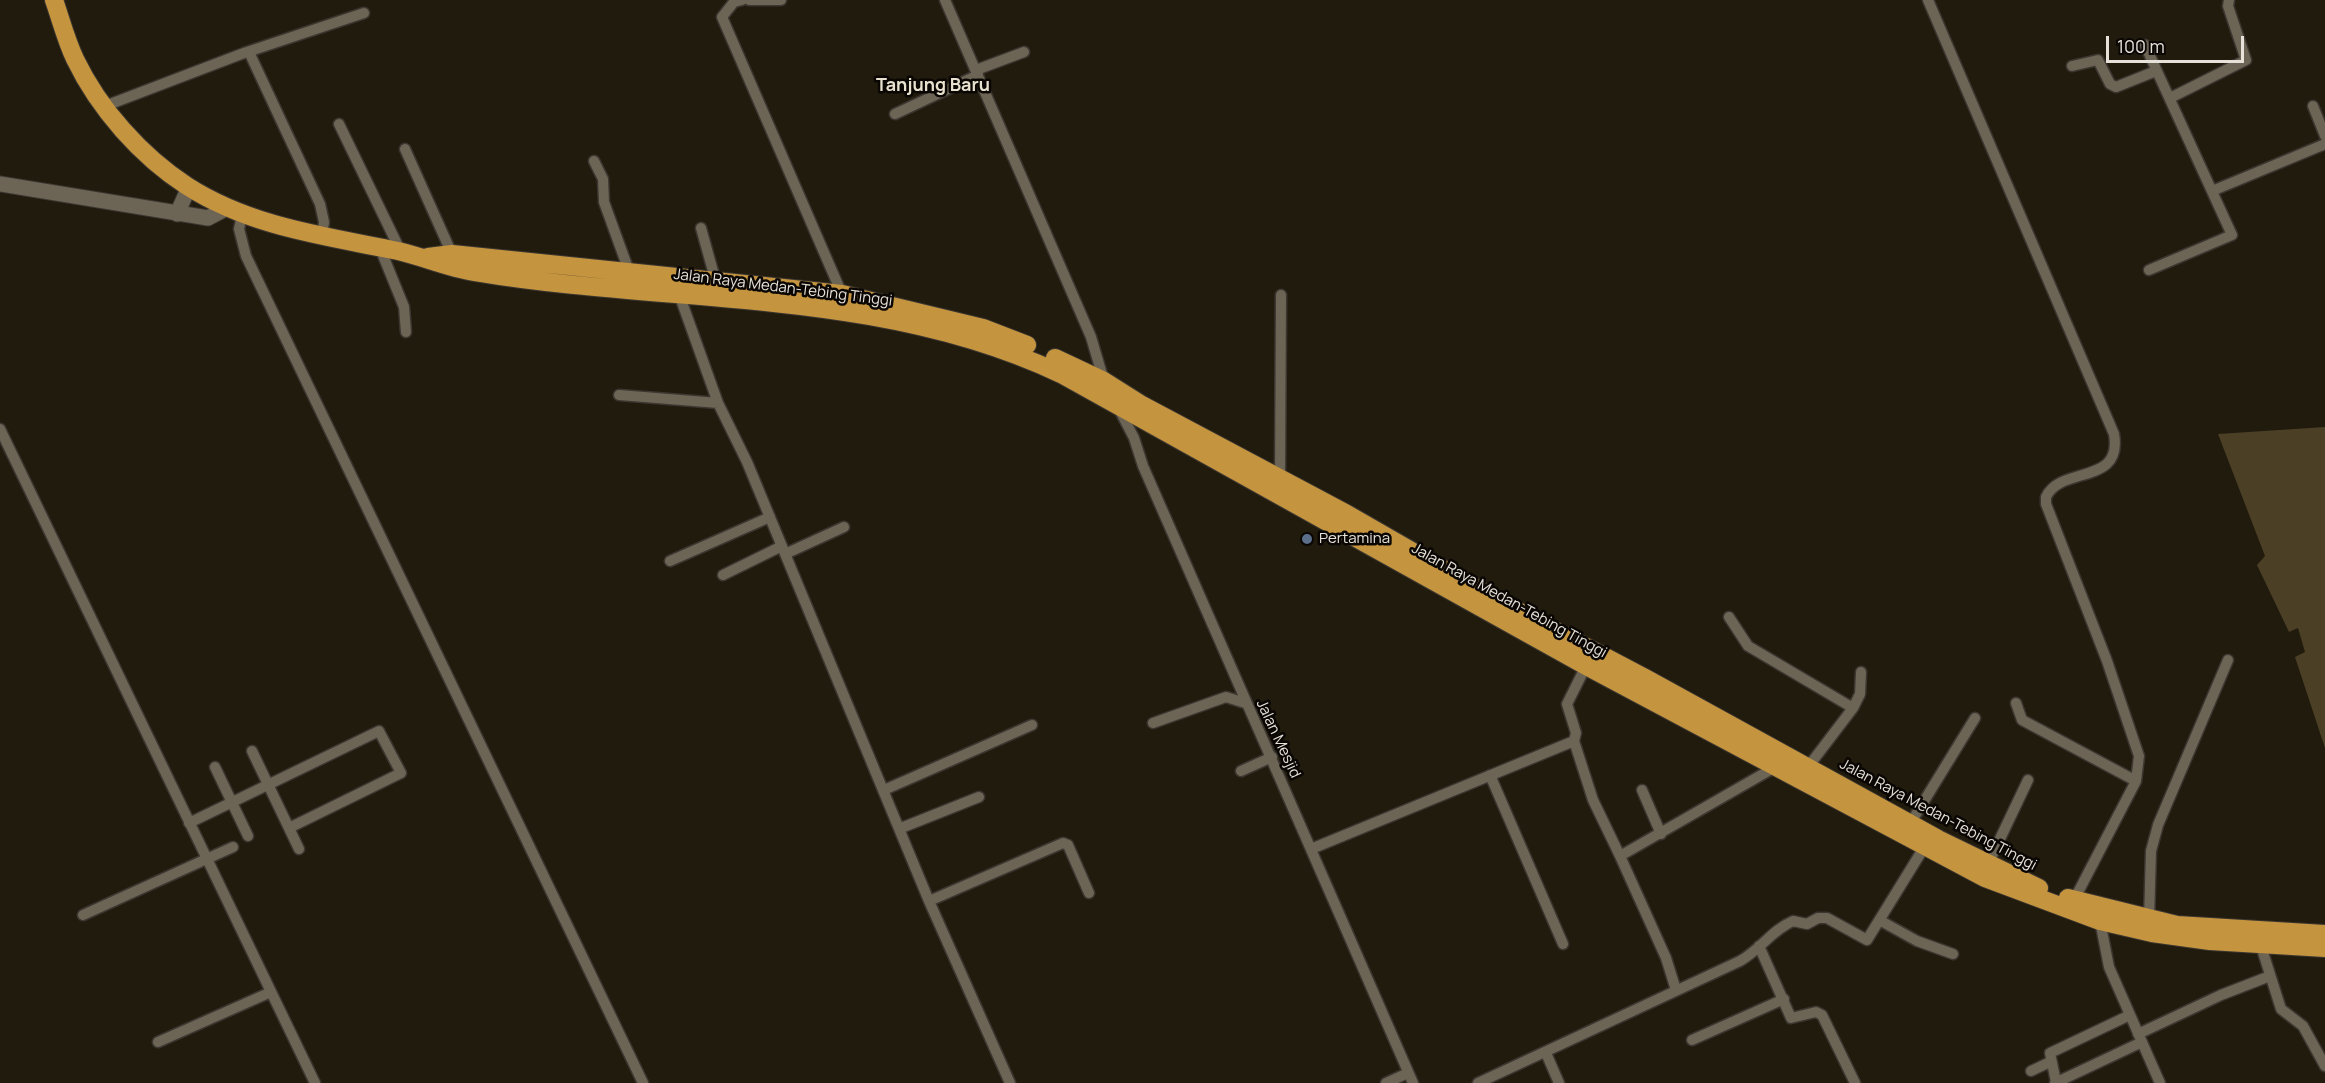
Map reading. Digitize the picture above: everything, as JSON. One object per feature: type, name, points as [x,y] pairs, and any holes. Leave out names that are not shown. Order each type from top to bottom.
[{"type":"highway","name":"Jalan Raya Medan-Tebing Tinggi","points":[[54,0],[75,60],[105,106],[151,158],[189,187],[234,211],[322,237],[423,257],[477,273],[831,309],[943,331],[981,341],[1026,357],[1061,374],[1118,408],[1334,523],[1587,666],[1639,683],[1808,767],[1910,824],[2100,921],[2152,933],[2260,946],[2325,948]]},
{"type":"highway","name":"Jalan Raya Medan-Tebing Tinggi","points":[[423,257],[452,254],[842,294],[983,328],[1027,345],[1104,381],[1357,519],[1495,598],[1777,766],[1985,879],[2071,905],[2149,920],[2225,930],[2325,934]]},
{"type":"street","points":[[742,0],[734,2],[722,18],[842,294]]},
{"type":"street","points":[[749,0],[781,0]]},
{"type":"street","points":[[945,0],[1091,337],[1104,381]]},
{"type":"street","points":[[1928,0],[2053,287],[2114,435],[2116,447],[2112,460],[2104,466],[2055,487],[2049,492],[2046,504],[2137,746],[2139,768],[2136,781],[2071,905]]},
{"type":"street","points":[[2170,98],[2246,60],[2228,6],[2229,0]]},
{"type":"street","points":[[105,106],[249,52],[364,13]]},
{"type":"street","points":[[2145,45],[2232,236],[2149,270]]},
{"type":"street","points":[[249,52],[320,204],[324,222],[322,237]]},
{"type":"street","points":[[896,114],[976,72],[1024,52]]},
{"type":"street","points":[[2072,66],[2098,60],[2112,87],[2156,70]]},
{"type":"street","points":[[2313,106],[2325,136]]},
{"type":"street","points":[[339,124],[401,252]]},
{"type":"street","points":[[2212,191],[2325,144]]},
{"type":"street","points":[[405,149],[452,254]]},
{"type":"street","points":[[594,161],[603,179],[604,202],[629,271]]},
{"type":"street","points":[[0,184],[208,218],[234,211],[246,256],[643,1083]]},
{"type":"street","points":[[177,214],[189,187]]},
{"type":"street","points":[[700,228],[716,282]]},
{"type":"street","points":[[380,248],[404,307],[406,332]]},
{"type":"street","points":[[679,294],[718,403],[733,430],[901,828],[929,901],[1010,1083]]},
{"type":"street","points":[[1280,479],[1281,295]]},
{"type":"street","points":[[619,395],[718,403]]},
{"type":"street","name":"Jalan Mesjid","points":[[1118,408],[1134,438],[1143,466],[1245,703],[1272,757],[1411,1078]]},
{"type":"street","points":[[0,429],[315,1083]]},
{"type":"street","points":[[670,561],[770,517]]},
{"type":"street","points":[[723,575],[844,527]]},
{"type":"street","points":[[1729,617],[1749,646],[1853,708]]},
{"type":"street","points":[[2149,920],[2151,851],[2158,825],[2228,660]]},
{"type":"street","points":[[1587,666],[1567,704],[1575,733],[1574,741],[1593,800],[1666,958],[1676,990]]},
{"type":"street","points":[[1808,767],[1853,708],[1860,694],[1861,672]]},
{"type":"street","points":[[1153,723],[1226,697],[1245,703]]},
{"type":"street","points":[[2016,703],[2022,720],[2136,781]]},
{"type":"street","points":[[1910,824],[1975,718]]},
{"type":"street","points":[[884,790],[1032,725]]},
{"type":"street","points":[[189,823],[379,731],[401,773],[289,828]]},
{"type":"street","points":[[1311,849],[1574,741]]},
{"type":"street","points":[[252,751],[299,849]]},
{"type":"street","points":[[1241,771],[1272,757]]},
{"type":"street","points":[[1620,856],[1777,766]]},
{"type":"street","points":[[215,767],[249,836]]},
{"type":"street","points":[[1490,775],[1534,883],[1563,944]]},
{"type":"street","points":[[1988,864],[2028,780]]},
{"type":"street","points":[[1642,790],[1661,834]]},
{"type":"street","points":[[901,828],[979,797]]},
{"type":"street","points":[[929,901],[1063,843],[1068,845],[1089,893]]},
{"type":"street","points":[[1478,1083],[1740,961],[1751,955],[1759,946],[1793,921],[1807,924],[1818,918],[1827,918],[1867,940],[1881,921],[1925,846]]},
{"type":"street","points":[[83,915],[233,847]]},
{"type":"street","points":[[1881,921],[1917,941],[1953,954]]},
{"type":"street","points":[[2100,921],[2105,952],[2160,1083]]},
{"type":"street","points":[[1759,946],[1793,1020],[1816,1012],[1822,1015],[1855,1083]]},
{"type":"street","points":[[2260,946],[2281,1009],[2303,1026],[2325,1066]]},
{"type":"street","points":[[2130,1015],[2050,1053],[2056,1083],[2221,995],[2270,976]]},
{"type":"street","points":[[158,1042],[271,992]]},
{"type":"street","points":[[1692,1040],[1784,999]]},
{"type":"street","points":[[1546,1053],[1559,1083]]},
{"type":"street","points":[[2031,1071],[2050,1062]]},
{"type":"street","points":[[1386,1083],[1411,1078]]},
{"type":"shaded area","points":[[2325,427],[2325,748],[2295,657],[2305,652],[2298,628],[2289,632],[2257,565],[2265,556],[2218,434]]},
{"type":"place","name":"Pertamina","points":[[1307,539]]},
{"type":"district","name":"Tanjung Baru","points":[[933,86]]}]
